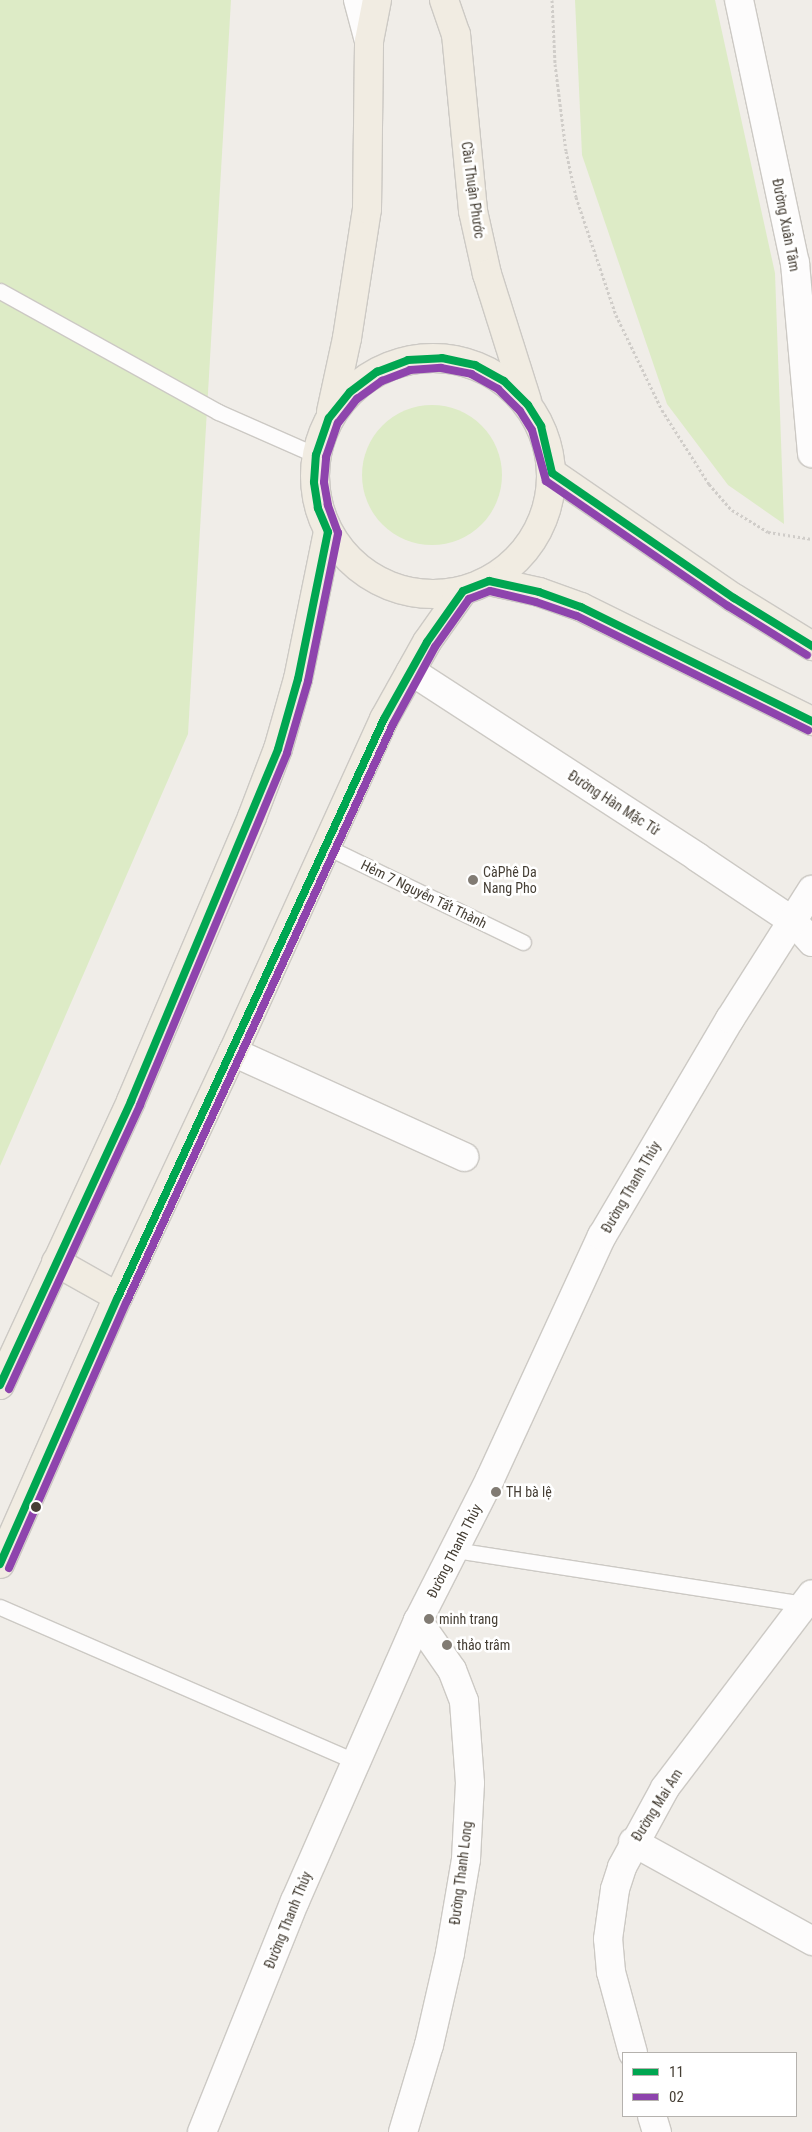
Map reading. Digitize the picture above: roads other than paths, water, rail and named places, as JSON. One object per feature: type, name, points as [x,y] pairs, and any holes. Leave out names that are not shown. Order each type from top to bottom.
[{"type":"main road","points":[[329,418],[350,392],[377,372],[408,360],[442,358],[475,365],[504,381],[528,405],[541,426],[552,473],[548,505],[536,535],[516,561],[489,581],[463,591],[431,594],[400,590],[371,577],[346,557],[328,532],[318,508],[314,482],[316,456],[329,418],[347,338],[367,209],[369,41],[377,0]]},
{"type":"main road","name":"Cầu Thuận Phước","points":[[444,0],[456,34],[473,211],[487,274],[528,405]]},
{"type":"main road","points":[[552,473],[734,598],[812,646]]},
{"type":"main road","points":[[0,1385],[132,1101],[278,749],[298,679],[328,532]]},
{"type":"main road","points":[[489,581],[539,592],[581,607],[812,721]]},
{"type":"main road","points":[[0,1564],[118,1296],[233,1052],[384,719],[411,671],[463,591]]},
{"type":"main road","points":[[56,1262],[118,1296]]},
{"type":"street","points":[[358,0],[369,41]]},
{"type":"street","points":[[456,34],[460,0]]},
{"type":"street","name":"Đường Xuân Tâm","points":[[739,0],[803,263],[812,453]]},
{"type":"street","points":[[812,640],[812,646]]},
{"type":"street","name":"Đường Hàn Mặc Tử","points":[[411,671],[794,922],[812,942]]},
{"type":"street","name":"Đường Thanh Thủy","points":[[202,2132],[295,1901],[418,1621],[454,1550],[602,1236],[730,1019],[794,922],[812,890]]},
{"type":"street","points":[[233,1052],[464,1157]]},
{"type":"street","name":"Đường Mai Am","points":[[633,2052],[611,1972],[608,1939],[614,1889],[633,1842],[665,1788],[808,1599]]},
{"type":"street","name":"Đường Thanh Long","points":[[403,2132],[429,2045],[450,1953],[466,1859],[470,1783],[464,1701],[452,1670],[418,1621]]},
{"type":"street","points":[[633,1842],[812,1941]]},
{"type":"street","points":[[652,2117],[657,2132]]},
{"type":"lane","points":[[0,291],[218,412],[316,456]]},
{"type":"lane","name":"Hẻm 7 Nguyễn Tất Thành","points":[[325,846],[523,942]]},
{"type":"lane","points":[[454,1550],[808,1599]]},
{"type":"lane","points":[[0,1607],[356,1762]]},
{"type":"place","name":"CàPhê Da Nang Pho","points":[[473,880]]},
{"type":"place","name":"TH bà lệ","points":[[496,1492]]},
{"type":"place","name":"minh trang","points":[[429,1619]]},
{"type":"place","name":"thảo trâm","points":[[447,1645]]}]
